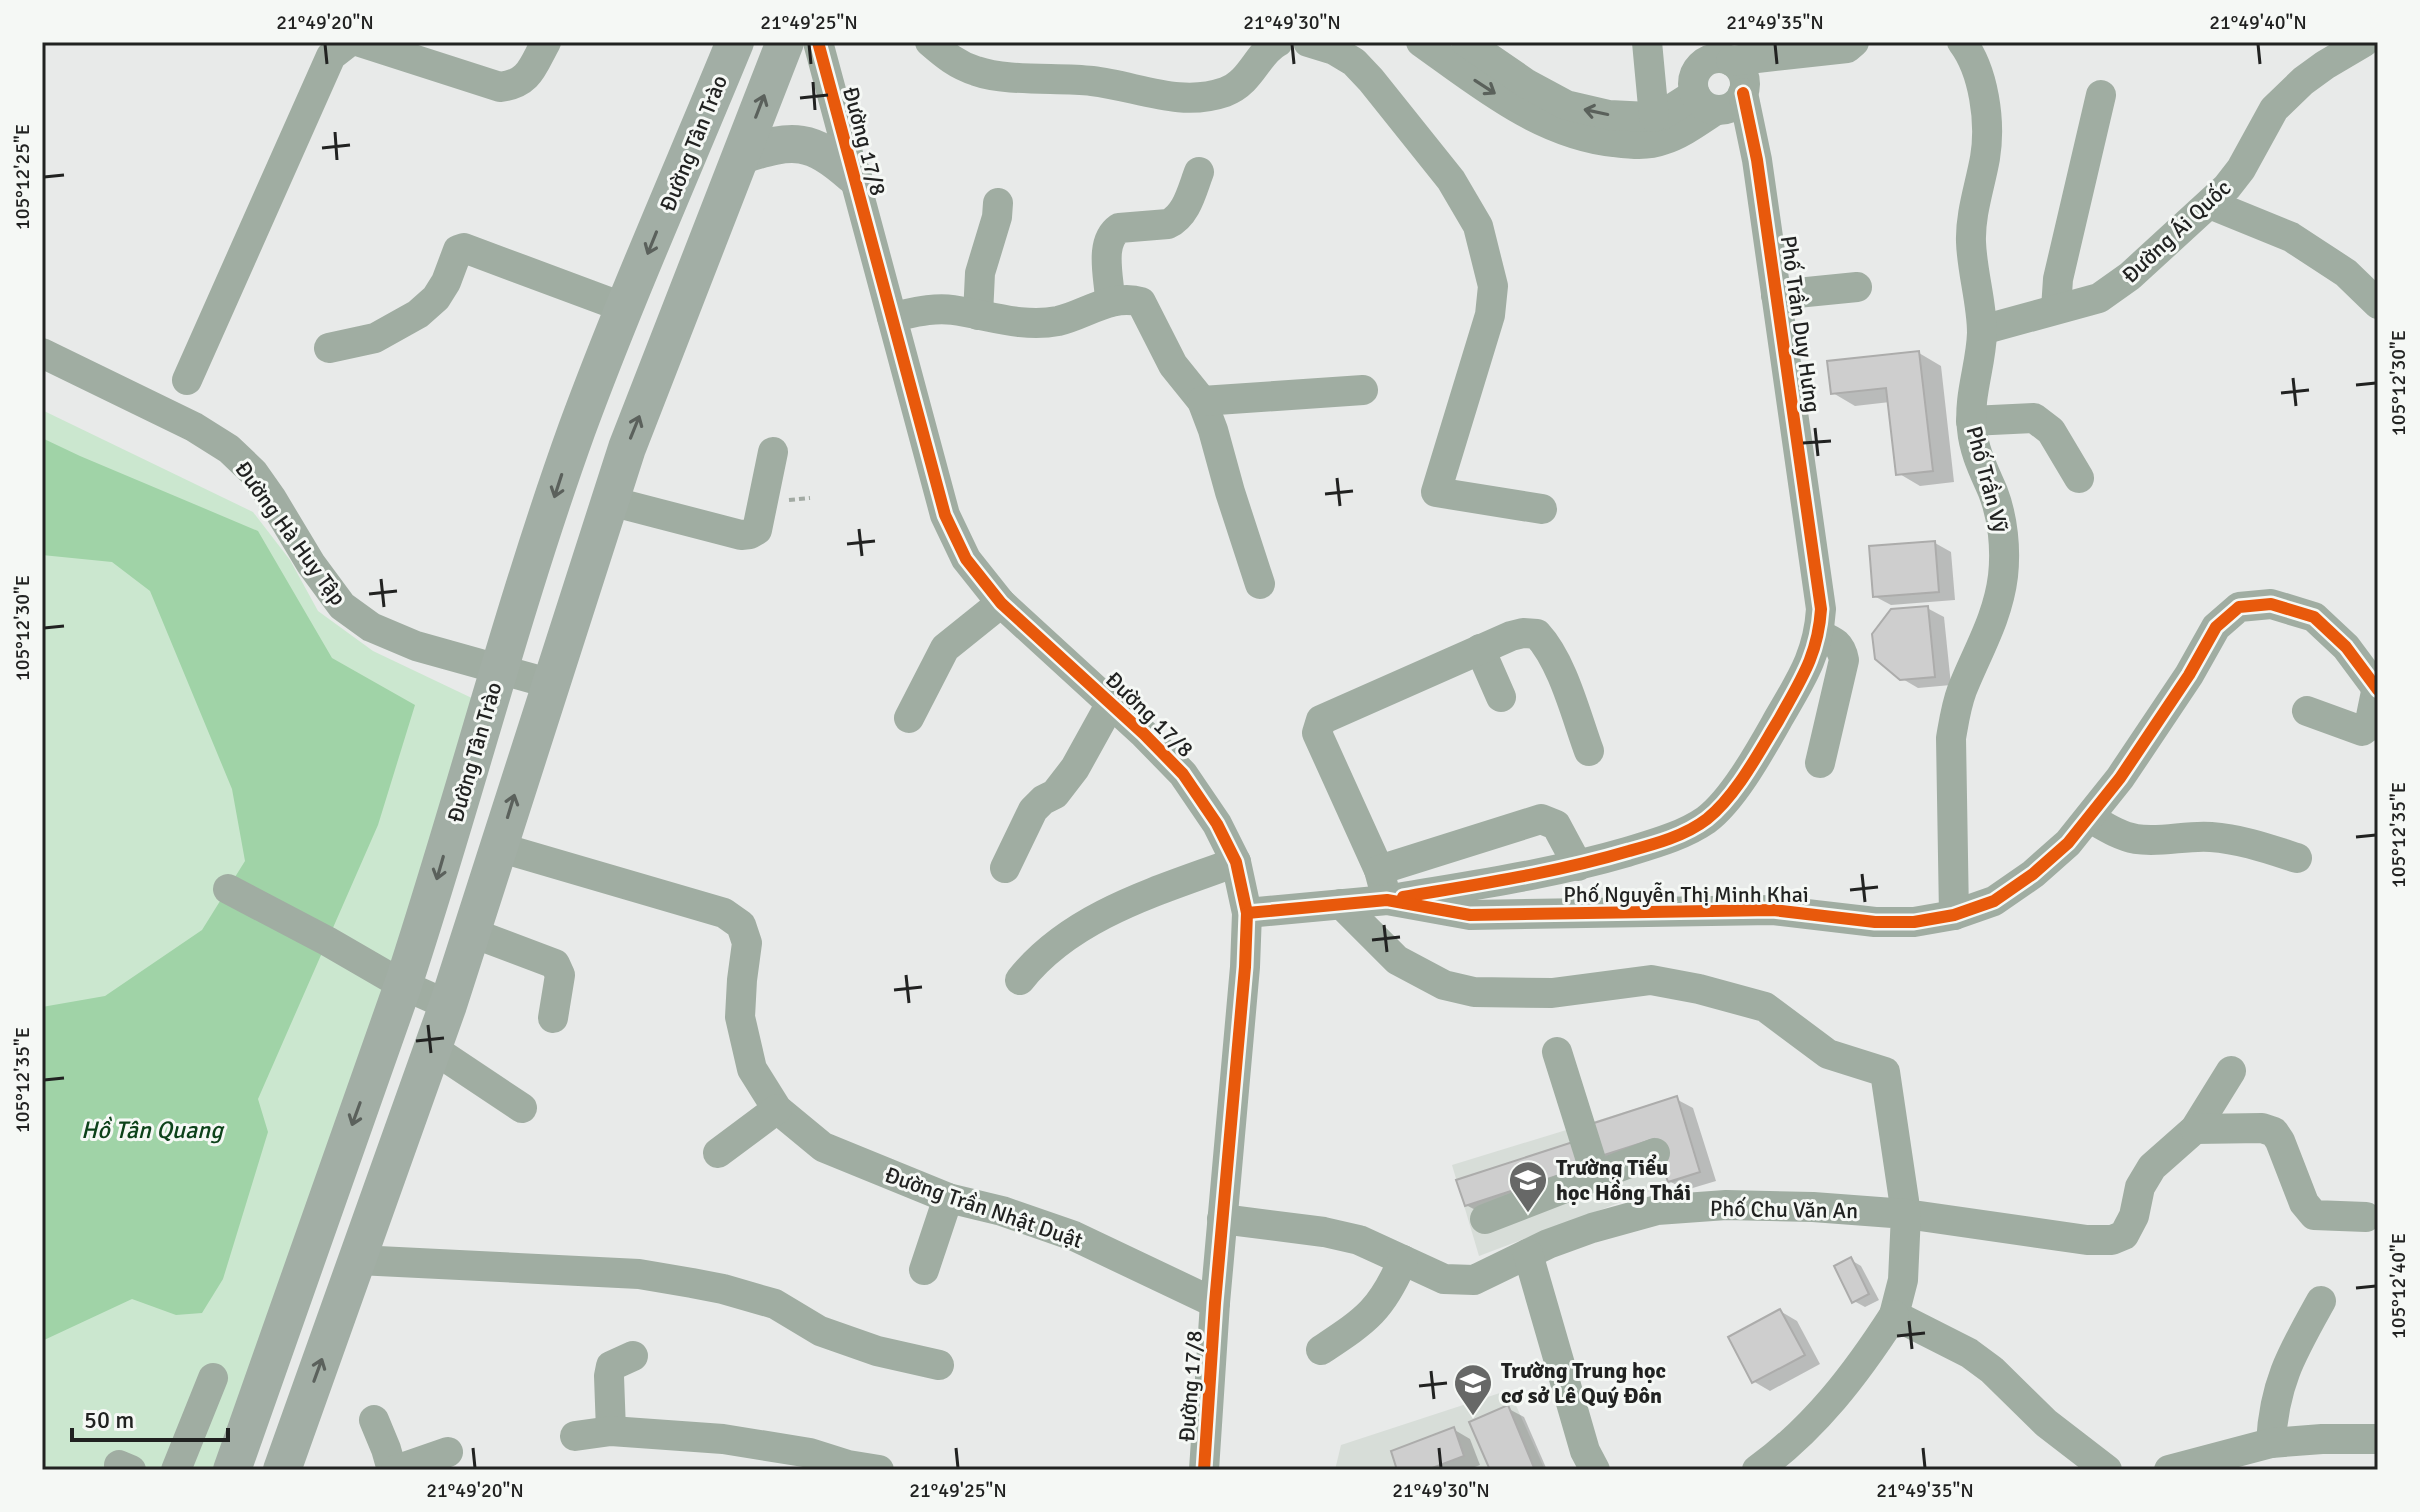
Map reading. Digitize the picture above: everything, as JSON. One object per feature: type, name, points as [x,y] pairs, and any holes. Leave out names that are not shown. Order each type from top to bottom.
[{"type":"main road","name":"Đường Tân Trào","points":[[232,1470],[403,985],[498,669],[577,430],[735,42]]},
{"type":"main road","points":[[282,1470],[448,1005],[545,695],[552,684],[627,448],[785,42]]},
{"type":"main road","points":[[742,155],[773,145],[810,145],[831,156],[853,175]]},
{"type":"street","points":[[187,380],[331,56],[349,42]]},
{"type":"street","points":[[360,42],[500,87],[512,86],[528,76],[546,42]]},
{"type":"street","name":"Đường 17/8","points":[[818,42],[945,515],[966,559],[1001,603],[1111,703],[1183,774],[1217,824],[1236,862],[1247,913],[1245,967],[1215,1303],[1204,1470]]},
{"type":"street","points":[[930,42],[949,59],[979,73],[1094,81],[1162,97],[1200,97],[1238,86],[1270,46],[1278,42]]},
{"type":"street","points":[[1308,42],[1334,50],[1354,62],[1371,80],[1451,180],[1478,226],[1493,286],[1490,315],[1436,492],[1542,509]]},
{"type":"street","points":[[1421,42],[1530,116],[1589,139],[1638,145],[1661,141],[1682,132],[1706,102]]},
{"type":"street","points":[[1466,42],[1527,84],[1566,105],[1609,115],[1654,117],[1706,102],[1727,109],[1734,105],[1745,86],[1742,72],[1718,54]]},
{"type":"street","points":[[1647,42],[1654,117]]},
{"type":"street","points":[[1706,102],[1694,78],[1702,64],[1718,54],[1847,48],[1854,42]]},
{"type":"street","name":"Phố Trần Vỹ","points":[[1954,915],[1951,738],[1962,691],[1992,625],[2003,577],[2005,538],[1995,496],[1978,458],[1971,421],[1970,407],[1982,330],[1971,227],[1988,132],[1980,76],[1972,55],[1962,42]]},
{"type":"street","name":"Đường Ái Quốc","points":[[1982,330],[2099,298],[2130,276],[2210,204],[2241,169],[2274,109],[2303,81],[2325,65],[2368,47]]},
{"type":"street","name":"Phố Trần Duy Hưng","points":[[1387,900],[1578,866],[1662,842],[1705,820],[1728,799],[1810,663],[1820,635],[1821,609],[1757,160],[1743,93]]},
{"type":"street","points":[[2056,309],[2058,279],[2101,95]]},
{"type":"street","points":[[1110,302],[1107,252],[1114,232],[1119,228],[1168,224],[1176,220],[1199,172]]},
{"type":"street","points":[[978,315],[980,273],[997,217],[998,203]]},
{"type":"street","points":[[2210,204],[2291,237],[2346,273],[2378,304]]},
{"type":"street","points":[[329,348],[375,338],[418,314],[436,298],[446,282],[458,250],[464,248],[625,308]]},
{"type":"street","points":[[1776,295],[1857,287]]},
{"type":"street","points":[[892,317],[939,309],[1013,322],[1056,321],[1121,299],[1141,302],[1173,365],[1202,401],[1260,584]]},
{"type":"street","name":"Đường Hà Huy Tập","points":[[42,353],[194,427],[229,449],[253,472],[311,564],[342,606],[371,627],[416,646],[552,684]]},
{"type":"street","points":[[1202,401],[1363,390]]},
{"type":"street","points":[[1971,421],[2034,418],[2051,431],[2079,478]]},
{"type":"street","points":[[610,501],[741,535],[750,534],[757,530],[773,452]]},
{"type":"street","points":[[909,718],[945,648],[1001,603]]},
{"type":"street","name":"Phố Nguyễn Thị Minh Khai","points":[[1247,913],[1387,900],[1470,915],[1773,910],[1875,922],[1901,922],[1954,915],[1994,901],[2033,874],[2068,843],[2120,778],[2216,627],[2239,607],[2271,604],[2314,617],[2346,647],[2377,687]]},
{"type":"street","points":[[1387,900],[1379,870],[1318,739],[1321,720],[1511,636],[1537,634],[1546,644],[1561,677],[1589,751]]},
{"type":"street","points":[[1820,635],[1836,642],[1842,649],[1844,660],[1820,763]]},
{"type":"street","points":[[1480,649],[1501,697]]},
{"type":"street","points":[[2307,711],[2362,731],[2369,726],[2377,687]]},
{"type":"street","points":[[1005,868],[1033,810],[1055,794],[1075,768],[1111,703]]},
{"type":"street","points":[[2090,818],[2114,832],[2135,839],[2209,836],[2246,842],[2297,858]]},
{"type":"street","points":[[1379,870],[1541,819],[1556,825],[1578,866]]},
{"type":"street","name":"Đường Trần Nhật Duật","points":[[498,847],[724,913],[741,925],[747,943],[740,1017],[752,1069],[777,1109],[823,1147],[948,1198],[1002,1211],[1074,1236],[1215,1303]]},
{"type":"street","points":[[1020,980],[1033,964],[1079,928],[1130,902],[1236,862]]},
{"type":"street","points":[[228,889],[403,985],[448,1005]]},
{"type":"street","points":[[1341,904],[1397,960],[1444,985],[1474,992],[1552,993],[1651,980],[1699,989],[1765,1007],[1828,1054],[1885,1072],[1906,1214],[1903,1280],[1894,1315],[1858,1370],[1816,1418],[1757,1470]]},
{"type":"street","points":[[470,932],[555,964],[560,975],[553,1018]]},
{"type":"street","points":[[432,1048],[522,1108]]},
{"type":"street","points":[[1557,1052],[1596,1176]]},
{"type":"street","name":"Phố Chu Văn An","points":[[1222,1219],[1324,1232],[1359,1240],[1444,1279],[1474,1280],[1538,1249],[1592,1228],[1657,1210],[1726,1205],[1906,1214],[2087,1240],[2112,1240],[2124,1235],[2134,1216],[2140,1187],[2152,1167],[2195,1129],[2231,1071]]},
{"type":"street","points":[[718,1153],[777,1109]]},
{"type":"street","points":[[2195,1129],[2262,1128],[2274,1132],[2304,1203],[2314,1215],[2366,1217]]},
{"type":"street","points":[[1485,1219],[1655,1153]]},
{"type":"street","points":[[924,1270],[948,1198]]},
{"type":"street","points":[[1533,1200],[1538,1249],[1585,1451],[1595,1470]]},
{"type":"street","points":[[358,1260],[639,1274],[723,1289],[775,1304],[820,1331],[877,1351],[939,1365]]},
{"type":"street","points":[[1321,1350],[1365,1321],[1379,1306],[1392,1287],[1403,1260]]},
{"type":"street","points":[[2271,1443],[2277,1398],[2288,1360],[2321,1301]]},
{"type":"street","points":[[1894,1315],[1969,1353],[1992,1370],[2046,1423],[2107,1470]]},
{"type":"street","points":[[611,1431],[611,1366],[633,1356]]},
{"type":"street","points":[[176,1470],[213,1378]]},
{"type":"street","points":[[374,1420],[394,1470],[448,1452]]},
{"type":"street","points":[[575,1436],[611,1431],[723,1439],[767,1444],[879,1470]]},
{"type":"street","points":[[2169,1470],[2271,1443],[2378,1439]]},
{"type":"shaded area","points":[[42,410],[253,512],[290,560],[318,611],[373,651],[476,700],[230,1470],[42,1470]]},
{"type":"shaded area","name":"Trường Tiểu học Hồng Thái","points":[[1677,1096],[1700,1172],[1479,1256],[1452,1165]]},
{"type":"shaded area","name":"Trường Trung học cơ sở Lê Quý Đôn","points":[[1509,1390],[1545,1470],[1335,1470],[1341,1445]]},
{"type":"water","name":"Hồ Tân Quang","points":[[42,438],[258,531],[332,658],[415,705],[378,825],[258,1099],[268,1132],[223,1279],[202,1313],[176,1315],[132,1299],[42,1341],[42,1007],[105,996],[202,930],[245,861],[232,789],[150,591],[112,562],[42,555]]},
{"type":"building","points":[[1919,351],[1933,471],[1896,475],[1886,388],[1831,394],[1827,361]]},
{"type":"building","points":[[1935,541],[1939,592],[1873,597],[1869,546]]},
{"type":"building","points":[[1928,606],[1935,677],[1900,680],[1875,659],[1872,634],[1891,609]]},
{"type":"building","points":[[1677,1096],[1700,1172],[1668,1182],[1654,1139],[1601,1156],[1591,1124]]},
{"type":"building","points":[[1579,1140],[1587,1166],[1465,1206],[1456,1180]]},
{"type":"building","points":[[1851,1257],[1869,1294],[1852,1303],[1834,1266]]},
{"type":"building","points":[[1780,1309],[1805,1355],[1752,1383],[1728,1337]]},
{"type":"building","points":[[1508,1405],[1535,1470],[1490,1470],[1469,1422]]},
{"type":"building","points":[[1454,1427],[1464,1456],[1427,1470],[1397,1470],[1391,1451]]},
{"type":"cycle path","points":[[818,42],[945,515],[966,559],[1001,603],[1144,734],[1183,774],[1217,824],[1236,862],[1247,913],[1245,967],[1215,1303],[1204,1470]]},
{"type":"cycle path","points":[[1403,897],[1573,866],[1659,842],[1698,825],[1718,809],[1746,773],[1807,668],[1816,641],[1821,609],[1757,160],[1743,93]]},
{"type":"cycle path","points":[[1247,913],[1387,900],[1470,915],[1773,910],[1875,922],[1914,922],[1954,915],[1994,901],[2033,874],[2068,843],[2120,778],[2189,675],[2216,627],[2239,607],[2271,604],[2314,617],[2346,647],[2378,690]]},
{"type":"place","name":"Trường Tiểu học Hồng Thái","points":[[1528,1214]]},
{"type":"place","name":"Trường Trung học cơ sở Lê Quý Đôn","points":[[1473,1417]]}]
